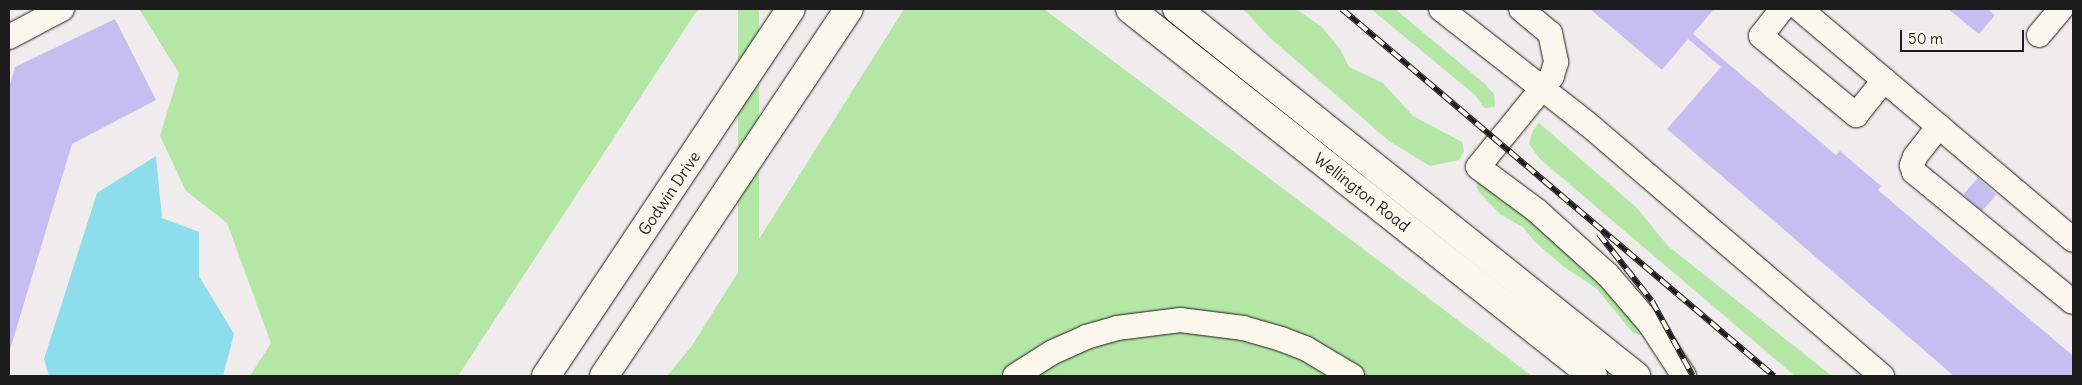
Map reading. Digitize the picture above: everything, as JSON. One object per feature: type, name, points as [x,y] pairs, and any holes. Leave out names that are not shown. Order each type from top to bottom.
[{"type":"main road","name":"Godwin Drive","points":[[546,376],[791,9]]},
{"type":"main road","points":[[604,376],[849,9]]},
{"type":"main road","name":"Wellington Road","points":[[1130,9],[1593,376]]},
{"type":"main road","name":"Wellington Road","points":[[1177,9],[1636,376]]},
{"type":"lane","points":[[9,37],[62,9]]},
{"type":"lane","points":[[1441,9],[1543,88],[1882,376]]},
{"type":"lane","points":[[1521,9],[1543,24],[1554,41],[1556,62],[1552,76],[1478,167],[1536,210],[1608,275],[1650,324],[1684,376]]},
{"type":"lane","points":[[1782,9],[1761,36],[1856,115],[1884,80]]},
{"type":"lane","points":[[1800,9],[2073,240]]},
{"type":"lane","points":[[2039,35],[2061,9]]},
{"type":"lane","points":[[1939,126],[1915,157],[1912,165],[1914,172],[2073,302]]},
{"type":"lane","points":[[1015,376],[1053,352],[1086,337],[1117,328],[1180,320],[1243,328],[1280,339],[1305,348],[1352,376]]},
{"type":"green space","points":[[139,9],[698,9],[458,376],[250,376],[271,343],[227,223],[186,191],[160,136],[179,73]]},
{"type":"green space","points":[[738,9],[759,9],[759,376],[738,376]]},
{"type":"green space","points":[[904,9],[1044,9],[1532,376],[667,376],[691,347]]},
{"type":"green space","points":[[1243,9],[1296,9],[1322,27],[1340,49],[1349,67],[1383,83],[1413,116],[1462,142],[1464,151],[1459,160],[1430,166],[1389,141],[1269,37]]},
{"type":"green space","points":[[1371,9],[1395,9],[1485,84],[1494,94],[1495,107],[1484,108],[1475,95]]},
{"type":"green space","points":[[1539,123],[1636,207],[1668,246],[1832,376],[1795,376],[1540,159],[1529,144],[1533,130]]},
{"type":"green space","points":[[1479,182],[1577,255],[1645,336],[1633,333],[1596,288],[1564,267],[1534,241],[1523,227],[1501,215],[1479,192],[1476,187]]},
{"type":"water","points":[[156,156],[162,218],[199,232],[199,276],[234,334],[223,376],[49,376],[44,359],[97,193]]},
{"type":"building","points":[[1590,9],[1714,9],[1693,34],[1836,155],[1840,151],[1881,186],[1878,190],[2073,356],[2073,376],[1954,376],[1667,129],[1721,67],[1688,39],[1662,70]]},
{"type":"building","points":[[1948,9],[1987,9],[1995,15],[1979,34]]},
{"type":"building","points":[[115,19],[156,100],[72,144],[9,353],[9,88],[15,67]]},
{"type":"building","points":[[1978,178],[1997,195],[1982,211],[1963,194]]},
{"type":"railway","points":[[1342,9],[1774,376]]},
{"type":"railway","points":[[1599,234],[1652,301],[1693,376]]}]
